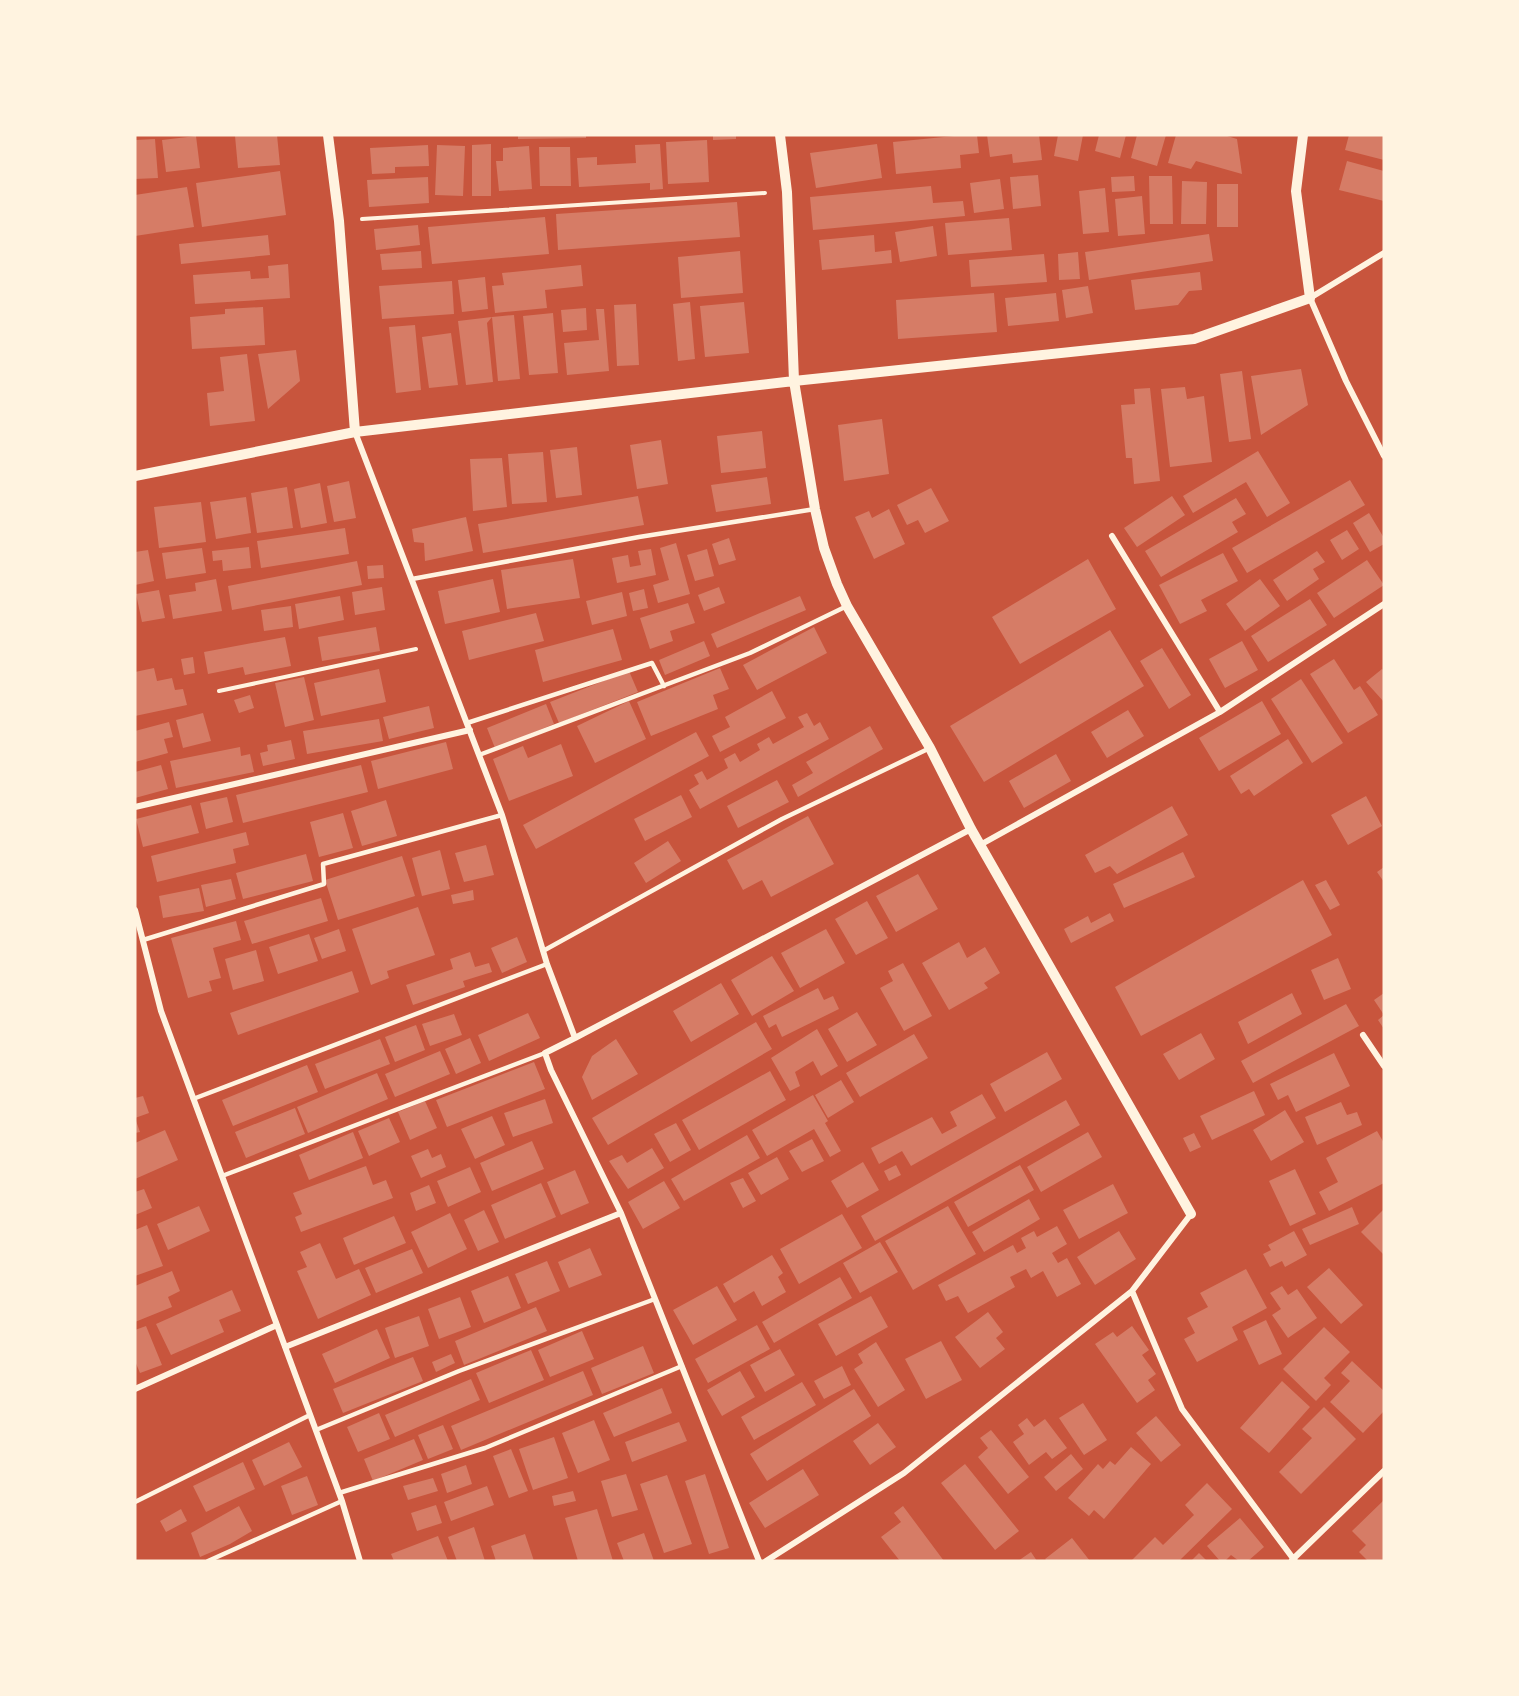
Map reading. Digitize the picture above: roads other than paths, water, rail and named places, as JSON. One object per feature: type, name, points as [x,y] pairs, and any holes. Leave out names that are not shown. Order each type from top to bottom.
[{"type":"street","points":[[328,135],[339,221],[355,432],[502,815],[547,964],[575,1038]]},
{"type":"street","points":[[766,1561],[904,1473],[1132,1291],[1191,1214],[971,829],[930,748],[847,606],[837,584],[824,548],[815,509],[794,381],[787,192],[780,135]]},
{"type":"street","points":[[1303,135],[1296,191],[1310,298],[1346,381],[1384,456]]},
{"type":"street","points":[[135,476],[355,432],[794,381],[1194,339],[1310,298],[1384,253]]},
{"type":"street","points":[[1112,536],[1220,712]]},
{"type":"street","points":[[980,845],[1220,712],[1384,604]]},
{"type":"street","points":[[135,807],[470,730]]},
{"type":"street","points":[[759,1561],[621,1213],[551,1070],[545,1053],[971,829]]},
{"type":"street","points":[[135,910],[137,928],[143,940],[160,1011],[342,1501],[360,1561]]},
{"type":"street","points":[[1363,1035],[1384,1066]]},
{"type":"street","points":[[285,1347],[621,1213]]},
{"type":"street","points":[[1132,1291],[1182,1408],[1294,1560],[1384,1471]]},
{"type":"street","points":[[135,1389],[277,1325]]},
{"type":"lane","points":[[412,579],[639,537],[815,509]]},
{"type":"lane","points":[[480,756],[750,653],[847,606]]},
{"type":"lane","points":[[467,723],[652,663],[664,686]]},
{"type":"lane","points":[[543,951],[782,819],[930,748]]},
{"type":"lane","points":[[143,940],[324,884],[323,864],[502,815]]},
{"type":"lane","points":[[193,1099],[547,964]]},
{"type":"lane","points":[[222,1176],[545,1053]]},
{"type":"lane","points":[[316,1430],[459,1371],[655,1299]]},
{"type":"lane","points":[[339,1493],[484,1449],[682,1366]]},
{"type":"lane","points":[[135,1502],[310,1415]]},
{"type":"lane","points":[[208,1561],[342,1501]]}]
